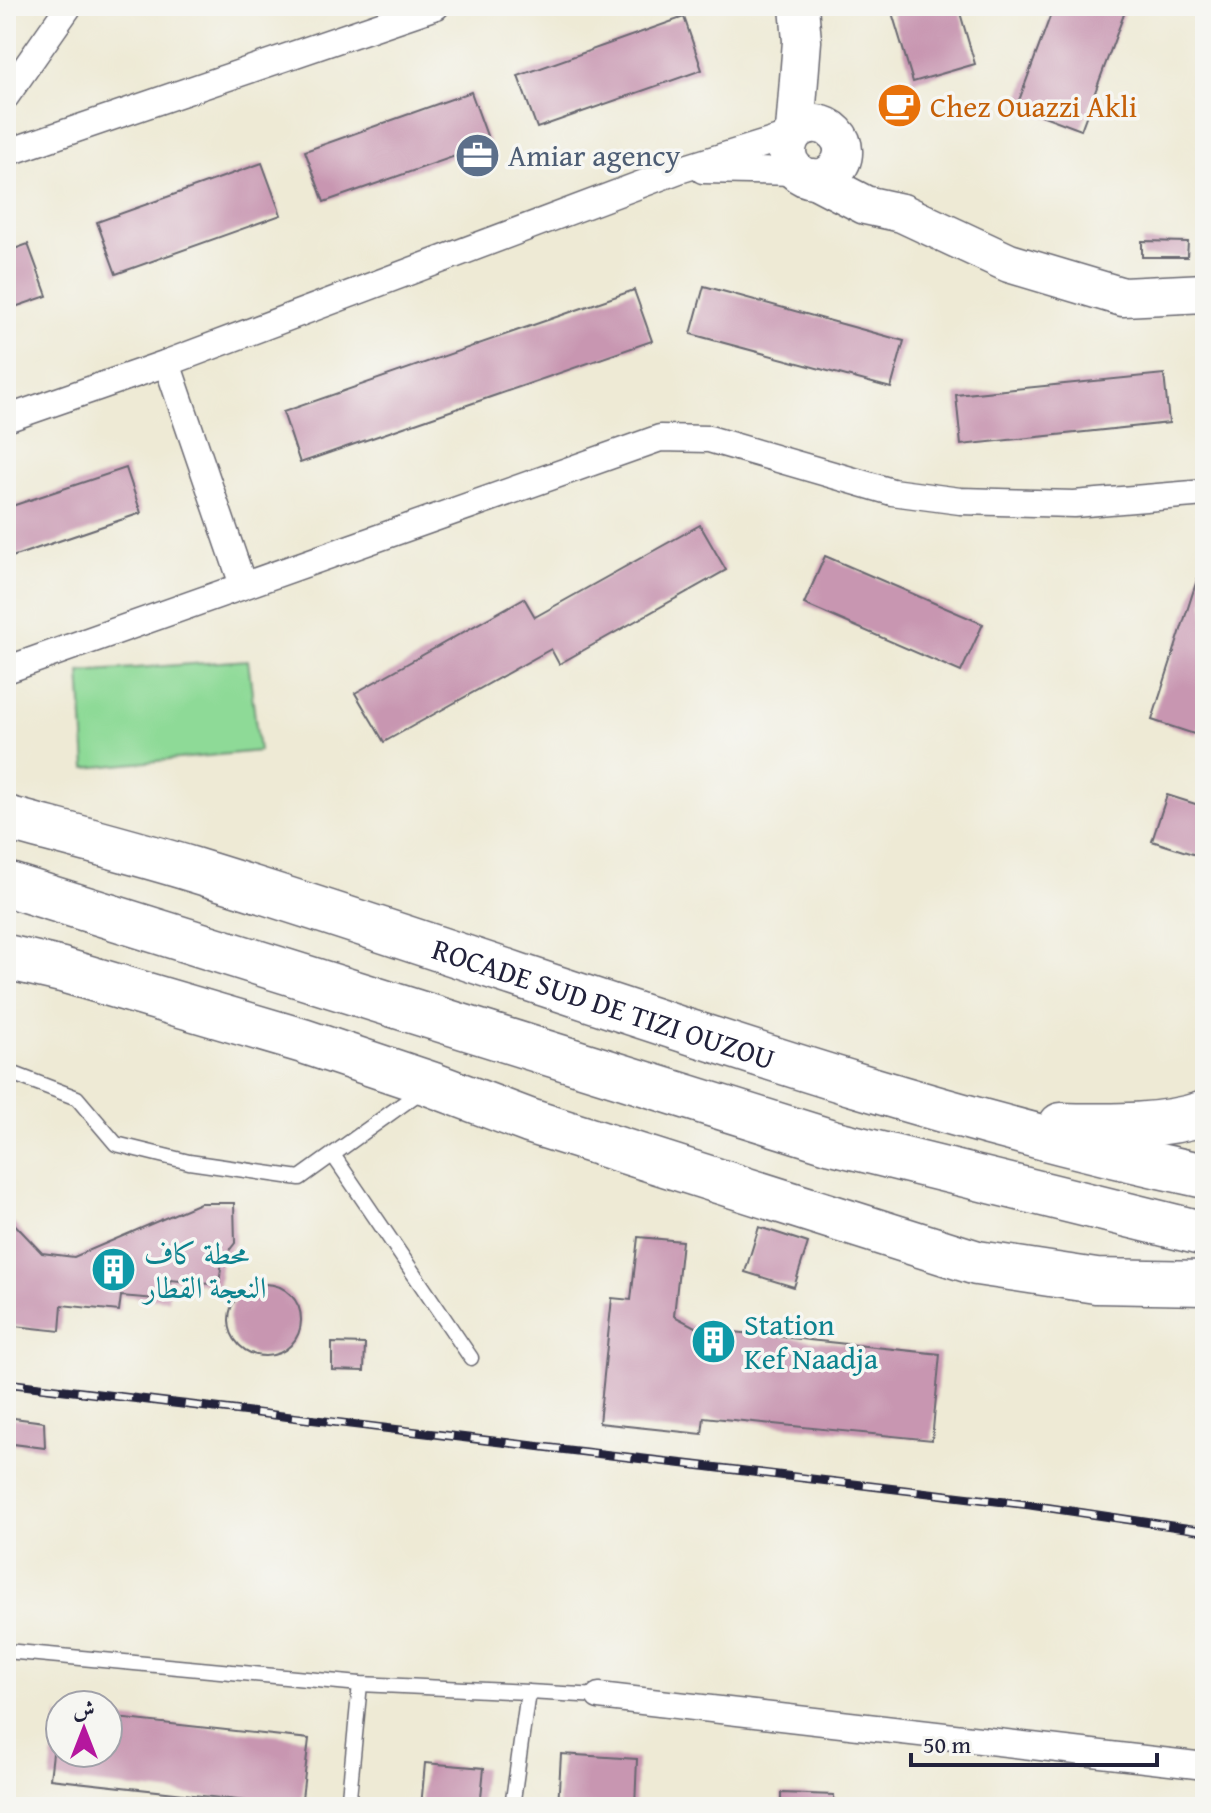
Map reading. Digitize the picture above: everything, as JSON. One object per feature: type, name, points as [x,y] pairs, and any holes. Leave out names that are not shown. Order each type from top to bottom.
[{"type":"highway","name":"ROCADE SUD DE TIZI OUZOU","points":[[6,818],[193,869],[684,1031],[987,1122],[1205,1176]]},
{"type":"highway","name":"ROCADE SUD DE TIZI OUZOU","points":[[6,884],[832,1142],[1205,1234]]},
{"type":"highway","points":[[6,957],[62,970],[303,1041],[529,1121],[977,1263],[1096,1281],[1205,1283]]},
{"type":"highway","points":[[987,1122],[1117,1127],[1205,1113]]},
{"type":"street","points":[[6,96],[69,6]]},
{"type":"street","points":[[6,153],[436,6]]},
{"type":"street","points":[[679,170],[805,175],[831,173],[838,166],[842,158],[815,133],[801,23]]},
{"type":"street","points":[[6,419],[167,363],[679,170],[815,133]]},
{"type":"street","points":[[815,133],[787,155],[805,175],[865,205],[902,213],[1009,263],[1123,297],[1205,293]]},
{"type":"street","points":[[815,133],[858,169],[902,213]]},
{"type":"street","points":[[167,363],[243,585]]},
{"type":"street","points":[[6,670],[660,438],[709,439],[892,492],[960,501],[1074,504],[1205,493]]},
{"type":"street","points":[[599,1696],[1205,1766]]},
{"type":"lane","points":[[6,1071],[77,1098],[116,1144],[189,1162],[300,1178],[431,1084]]},
{"type":"lane","points":[[333,1155],[471,1358]]},
{"type":"lane","points":[[6,1651],[360,1684],[599,1696]]},
{"type":"lane","points":[[348,1807],[360,1684]]},
{"type":"lane","points":[[512,1807],[528,1692]]},
{"type":"green space","points":[[248,660],[259,751],[86,768],[80,672]]},
{"type":"building","points":[[890,6],[958,6],[975,64],[913,82]]},
{"type":"building","points":[[1054,6],[1127,6],[1081,130],[1017,106]]},
{"type":"building","points":[[684,17],[702,70],[537,128],[518,76]]},
{"type":"building","points":[[471,92],[490,144],[324,202],[305,151]]},
{"type":"building","points":[[262,163],[281,215],[116,274],[97,222]]},
{"type":"building","points":[[1142,241],[1188,242],[1187,257],[1142,257]]},
{"type":"building","points":[[28,244],[47,296],[6,310],[6,252]]},
{"type":"building","points":[[704,286],[904,341],[891,388],[691,334]]},
{"type":"building","points":[[634,290],[652,341],[300,463],[283,412]]},
{"type":"building","points":[[1164,374],[1169,423],[961,445],[956,395]]},
{"type":"building","points":[[126,468],[141,513],[6,559],[6,508]]},
{"type":"building","points":[[700,525],[726,570],[559,664],[551,649],[384,742],[355,693],[524,598],[535,617]]},
{"type":"building","points":[[825,556],[983,624],[961,672],[804,604]]},
{"type":"building","points":[[1204,558],[1205,710],[1197,735],[1152,720]]},
{"type":"building","points":[[1167,795],[1205,807],[1205,858],[1152,841]]},
{"type":"building","name":"محطة كاف النعجة القطار","points":[[200,1203],[234,1203],[235,1243],[222,1260],[219,1285],[171,1280],[168,1300],[121,1296],[119,1311],[62,1305],[60,1331],[6,1325],[6,1215],[42,1253],[74,1257]]},
{"type":"building","points":[[759,1227],[808,1243],[794,1287],[745,1272]]},
{"type":"building","name":"Station Kef Naadja","points":[[638,1237],[682,1241],[674,1316],[697,1328],[940,1354],[932,1440],[704,1417],[702,1434],[599,1423],[612,1298],[631,1300]]},
{"type":"building","points":[[265,1284],[285,1290],[295,1300],[301,1320],[295,1340],[285,1350],[265,1356],[245,1350],[235,1340],[229,1320],[235,1300],[245,1290]]},
{"type":"building","points":[[332,1343],[365,1344],[364,1371],[332,1370]]},
{"type":"building","points":[[6,1417],[44,1422],[45,1448],[6,1443]]},
{"type":"building","points":[[124,1719],[309,1739],[301,1807],[50,1779],[51,1769],[124,1769]]},
{"type":"building","points":[[561,1754],[637,1759],[635,1807],[558,1807]]},
{"type":"building","points":[[425,1763],[484,1768],[480,1807],[421,1807]]},
{"type":"building","points":[[781,1793],[834,1795],[834,1807],[781,1807]]},
{"type":"railway","points":[[6,1383],[1030,1505],[1205,1531]]},
{"type":"place","name":"Chez Ouazzi Akli","points":[[899,106]]},
{"type":"place","name":"Amiar agency","points":[[477,155]]},
{"type":"place","name":"محطة كاف النعجة القطار","points":[[113,1270]]},
{"type":"place","name":"Station Kef Naadja","points":[[713,1341]]}]
